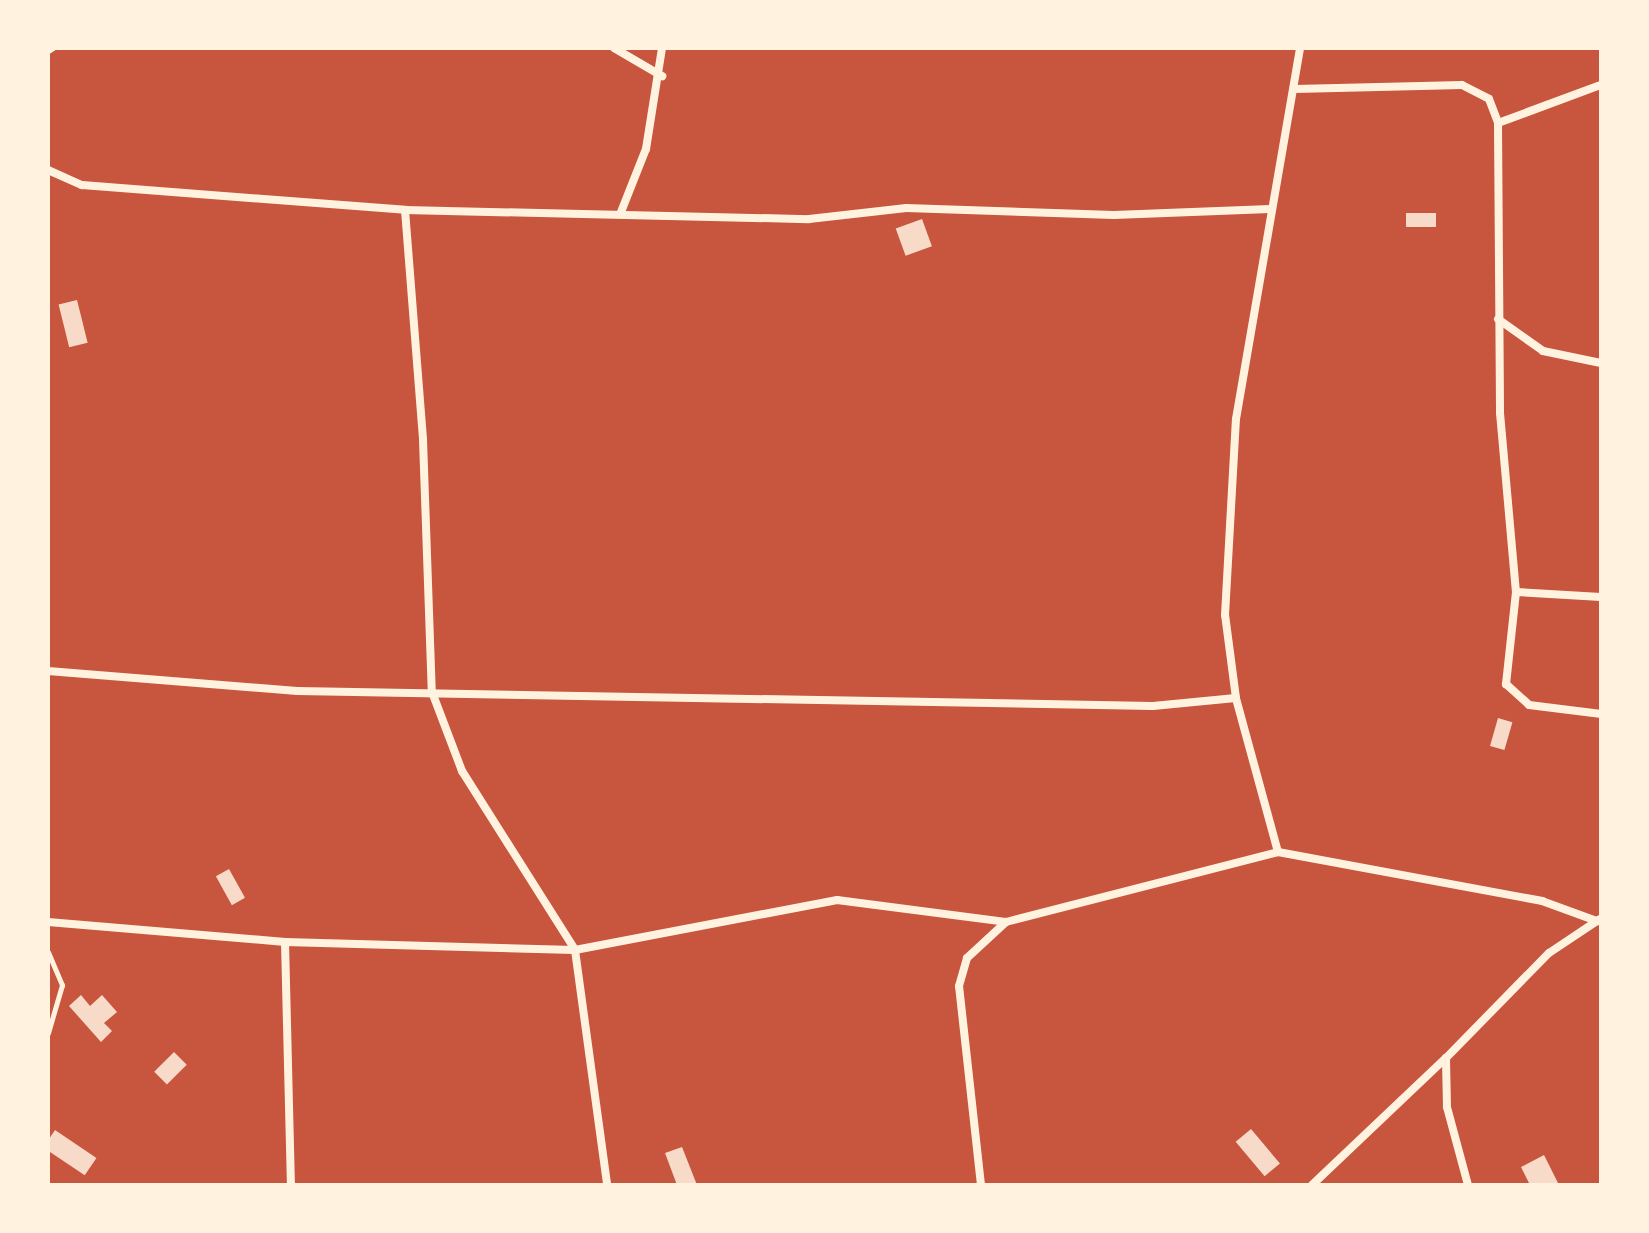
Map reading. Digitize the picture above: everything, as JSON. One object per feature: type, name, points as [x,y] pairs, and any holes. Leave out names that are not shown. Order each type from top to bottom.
[{"type":"street","points":[[614,48],[662,76]]},
{"type":"street","points":[[621,212],[646,149],[662,76],[662,48]]},
{"type":"street","points":[[1278,852],[1236,698],[1225,615],[1236,419],[1300,48]]},
{"type":"street","points":[[1295,89],[1462,85],[1489,99],[1498,123],[1498,319],[1516,592],[1505,666],[1515,696],[1529,705],[1601,714]]},
{"type":"street","points":[[1498,123],[1601,85]]},
{"type":"street","points":[[48,170],[82,185],[405,210],[621,212],[809,219],[906,208],[1114,215],[1270,209]]},
{"type":"street","points":[[405,210],[423,440],[432,692],[462,771],[575,950],[607,1185]]},
{"type":"street","points":[[1498,319],[1543,351],[1601,363]]},
{"type":"street","points":[[1516,592],[1601,597]]},
{"type":"street","points":[[48,671],[297,691],[1153,706],[1236,698]]},
{"type":"street","points":[[48,922],[285,942],[575,950],[837,900],[1006,922],[1278,852],[1542,901],[1599,919]]},
{"type":"street","points":[[1312,1185],[1446,1058],[1549,953],[1599,919]]},
{"type":"street","points":[[981,1185],[959,986],[967,958],[1006,922]]},
{"type":"street","points":[[285,942],[291,1185]]},
{"type":"street","points":[[1446,1058],[1447,1107],[1468,1185]]},
{"type":"path","points":[[48,51],[53,48]]},
{"type":"path","points":[[48,952],[62,985],[48,1033]]},
{"type":"building","points":[[1406,213],[1436,213],[1436,227],[1406,227]]},
{"type":"building","points":[[922,219],[932,246],[906,256],[896,229]]},
{"type":"building","points":[[77,300],[88,343],[69,347],[59,305]]},
{"type":"building","points":[[1498,718],[1512,722],[1504,750],[1490,746]]},
{"type":"building","points":[[229,869],[245,898],[232,905],[216,876]]},
{"type":"building","points":[[81,995],[90,1006],[102,995],[117,1012],[104,1023],[112,1031],[101,1042],[69,1006]]},
{"type":"building","points":[[174,1052],[187,1065],[167,1085],[154,1072]]},
{"type":"building","points":[[1251,1129],[1280,1163],[1265,1176],[1236,1142]]},
{"type":"building","points":[[55,1130],[96,1158],[85,1175],[48,1151],[48,1140]]},
{"type":"building","points":[[682,1147],[697,1185],[677,1185],[665,1153]]},
{"type":"building","points":[[1544,1155],[1559,1185],[1530,1185],[1521,1167]]}]
